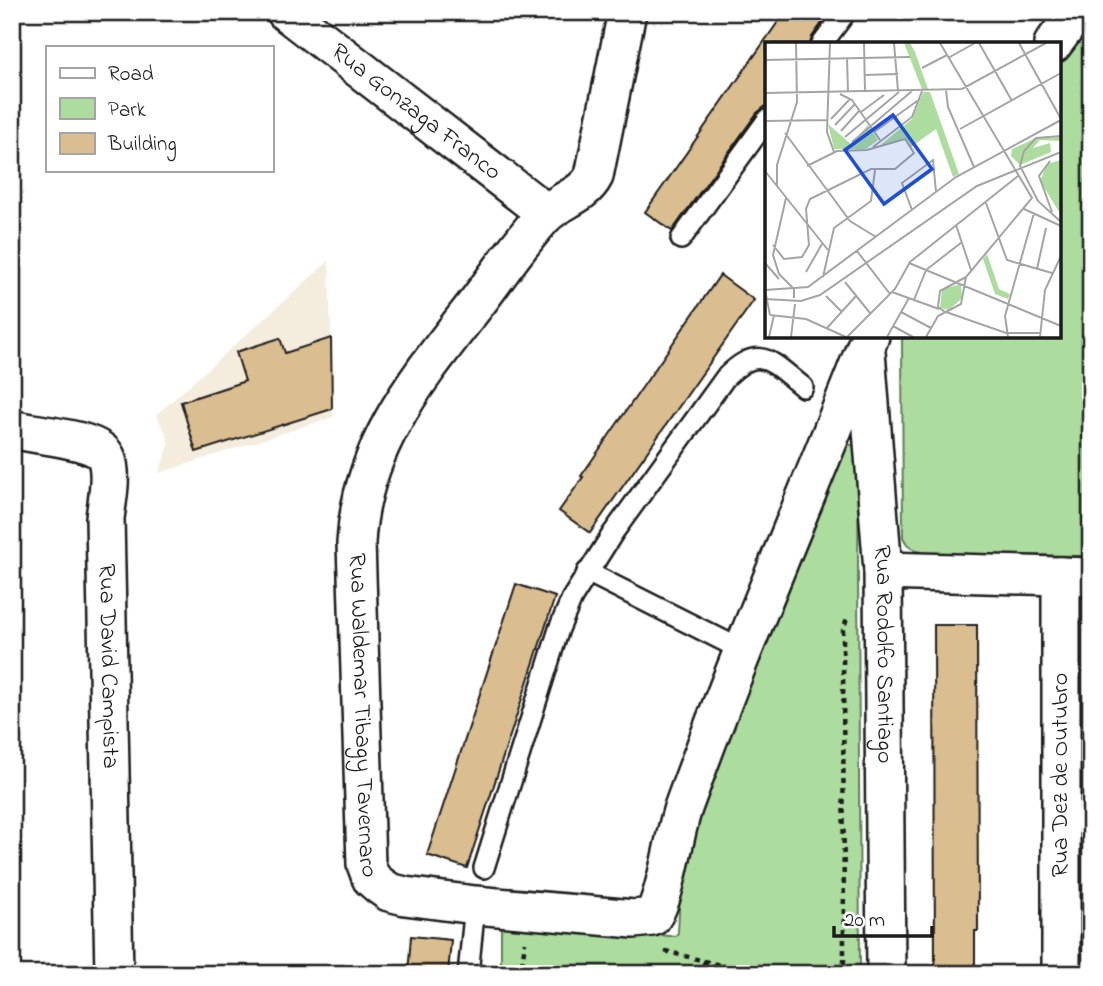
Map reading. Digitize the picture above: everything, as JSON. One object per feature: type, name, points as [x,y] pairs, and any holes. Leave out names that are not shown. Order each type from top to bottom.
[{"type":"street","name":"Rua Gonzaga Franco","points":[[286,12],[546,214]]},
{"type":"street","name":"Rua Waldemar Tibagy Tavernaro","points":[[627,12],[594,176],[585,189],[546,214],[419,377],[375,454],[362,495],[357,520],[366,864],[371,878],[388,892],[405,896],[634,919],[652,917],[660,901],[682,809],[742,650],[868,341]]},
{"type":"street","points":[[1054,42],[1077,12]]},
{"type":"street","name":"Rua Rodolfo Santiago","points":[[868,341],[883,571],[886,974]]},
{"type":"street","name":"Rua David Campista","points":[[12,429],[81,442],[104,453],[108,465],[105,518],[114,974]]},
{"type":"street","points":[[883,571],[1076,576]]},
{"type":"street","name":"Rua Dez de Outubro","points":[[1061,974],[1076,576]]},
{"type":"lane","points":[[824,42],[846,12]]},
{"type":"lane","points":[[681,239],[765,123]]},
{"type":"lane","points":[[484,868],[559,629],[587,572],[737,366],[748,359],[762,359],[803,387]]},
{"type":"lane","points":[[587,572],[742,650]]},
{"type":"lane","points":[[468,974],[475,905]]},
{"type":"path","points":[[844,974],[843,631],[850,610]]},
{"type":"path","points":[[699,974],[706,960]]},
{"type":"shaded area","points":[[329,261],[333,417],[159,473],[169,445],[156,415]]},
{"type":"green space","points":[[1091,19],[1091,556],[932,554],[919,551],[911,548],[903,537],[902,338],[1061,338],[1061,60]]},
{"type":"green space","points":[[844,443],[855,446],[859,453],[860,974],[501,974],[501,921],[669,936],[678,933],[685,840]]},
{"type":"building","points":[[785,12],[830,12],[811,42],[765,42],[765,107],[757,113],[672,231],[645,212]]},
{"type":"building","points":[[720,275],[754,300],[590,533],[559,511]]},
{"type":"building","points":[[280,338],[285,353],[331,338],[332,409],[196,452],[181,402],[245,381],[236,352]]},
{"type":"building","points":[[516,584],[555,597],[467,868],[427,855]]},
{"type":"building","points":[[934,625],[977,625],[978,931],[975,931],[975,974],[935,974]]},
{"type":"building","points":[[411,936],[451,940],[448,974],[408,974]]}]
